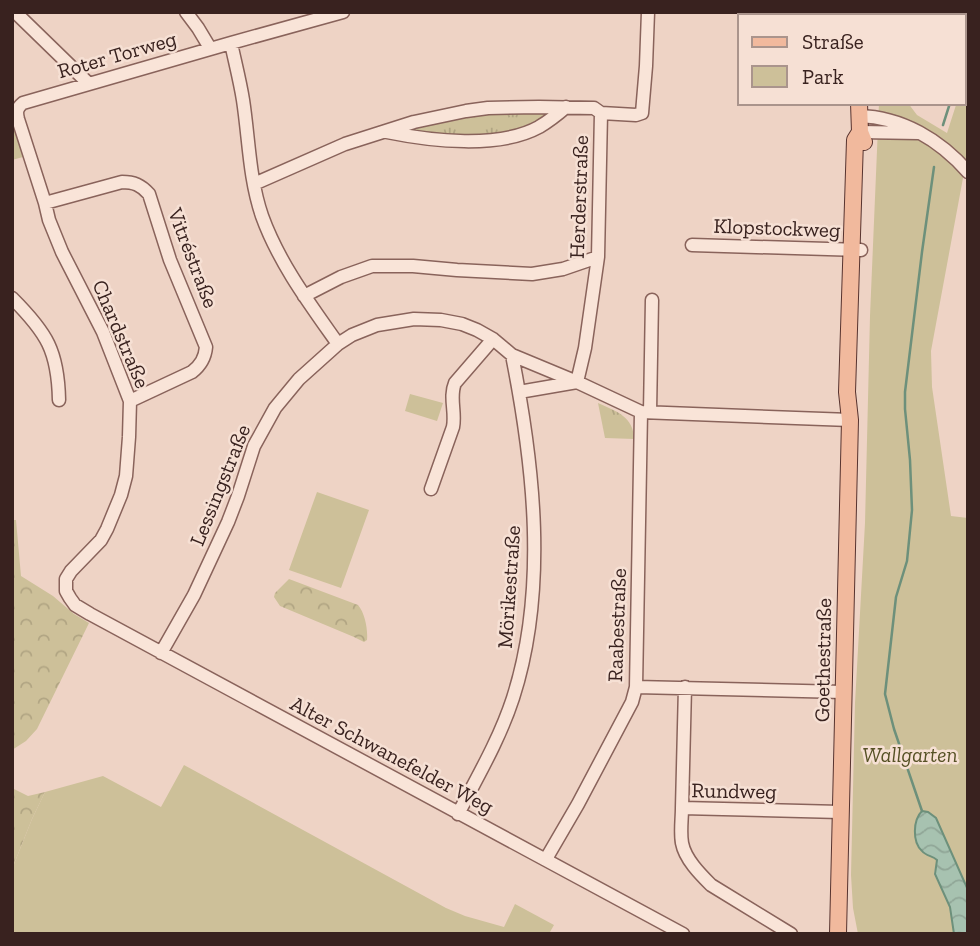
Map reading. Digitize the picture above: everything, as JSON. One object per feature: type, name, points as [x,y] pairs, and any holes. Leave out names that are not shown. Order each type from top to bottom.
[{"type":"main road","name":"Goethestraße","points":[[838,934],[850,420],[847,392],[856,250],[855,140],[859,117]]},
{"type":"main road","name":"Goethestraße","points":[[838,901],[846,934]]},
{"type":"street","points":[[15,12],[88,83]]},
{"type":"street","points":[[186,12],[210,48]]},
{"type":"street","name":"Roter Torweg","points":[[23,103],[343,12]]},
{"type":"street","name":"Herderstraße","points":[[582,385],[598,257],[601,113],[642,113],[648,12]]},
{"type":"street","points":[[231,43],[243,100],[254,184],[262,213],[291,276],[338,344]]},
{"type":"street","name":"Chardstraße","points":[[23,103],[16,113],[48,220],[103,332],[130,401],[130,437],[121,495],[101,540],[66,579],[66,591],[83,610]]},
{"type":"street","points":[[254,184],[328,151],[383,131],[466,111],[512,107],[566,107],[594,108],[601,113]]},
{"type":"street","points":[[383,131],[442,140],[497,139],[538,128],[566,107]]},
{"type":"street","points":[[859,117],[919,133],[931,139],[968,172]]},
{"type":"street","name":"Vitréstraße","points":[[44,203],[122,182],[135,183],[149,194],[170,260],[206,346],[200,366],[192,372],[130,401]]},
{"type":"street","name":"Klopstockweg","points":[[692,245],[856,250]]},
{"type":"street","points":[[304,296],[341,276],[372,266],[532,274],[563,269],[598,257]]},
{"type":"street","points":[[12,298],[47,340],[55,360],[60,400]]},
{"type":"street","name":"Raabestraße","points":[[546,859],[632,702],[636,687],[652,300]]},
{"type":"street","name":"Lessingstraße","points":[[162,653],[194,595],[228,522],[264,424],[299,379],[352,335],[377,325],[414,319],[462,324],[493,339],[512,355],[582,385]]},
{"type":"street","points":[[431,489],[453,427],[455,416],[452,390],[493,339]]},
{"type":"street","name":"Mörikestraße","points":[[458,814],[505,719],[517,684],[530,615],[534,518],[530,460],[512,355]]},
{"type":"street","points":[[519,392],[582,385],[646,412],[850,420]]},
{"type":"street","name":"Alter Schwanefelder Weg","points":[[83,610],[683,934]]},
{"type":"street","points":[[636,687],[844,692]]},
{"type":"street","points":[[682,808],[685,687]]},
{"type":"street","name":"Rundweg","points":[[791,934],[711,886],[701,875],[691,863],[682,844],[682,808],[840,812]]},
{"type":"green space","name":"Wallgarten","points":[[968,90],[968,151],[931,351],[932,387],[951,516],[968,518],[968,890],[936,818],[922,811],[916,826],[922,852],[937,860],[934,874],[950,907],[954,934],[858,934],[851,875],[855,703],[865,523],[879,105],[910,105],[917,115],[947,133],[956,105],[966,105]]},
{"type":"green space","points":[[552,112],[526,129],[512,134],[427,137],[403,129],[465,115]]},
{"type":"green space","points":[[12,120],[23,157],[12,160]]},
{"type":"green space","points":[[410,394],[443,403],[437,421],[405,411]]},
{"type":"green space","points":[[598,403],[627,420],[634,439],[605,438]]},
{"type":"green space","points":[[317,492],[369,510],[341,588],[289,570]]},
{"type":"green space","points":[[12,520],[16,520],[21,576],[89,623],[37,729],[26,741],[12,750]]},
{"type":"green space","points":[[289,579],[358,605],[366,622],[367,640],[364,642],[280,606],[274,597],[275,593]]},
{"type":"green space","points":[[184,765],[446,908],[504,927],[515,904],[554,925],[551,934],[12,934],[12,869],[45,792],[103,776],[161,807]]},
{"type":"green space","points":[[12,788],[28,796],[45,792],[12,869]]},
{"type":"water","points":[[922,811],[936,818],[968,890],[968,934],[954,934],[950,907],[935,874],[937,860],[924,853],[915,837],[915,825]]},
{"type":"waterway","points":[[943,125],[949,105]]},
{"type":"waterway","points":[[922,811],[885,694],[896,597],[907,561],[912,510],[905,392],[934,167]]}]
